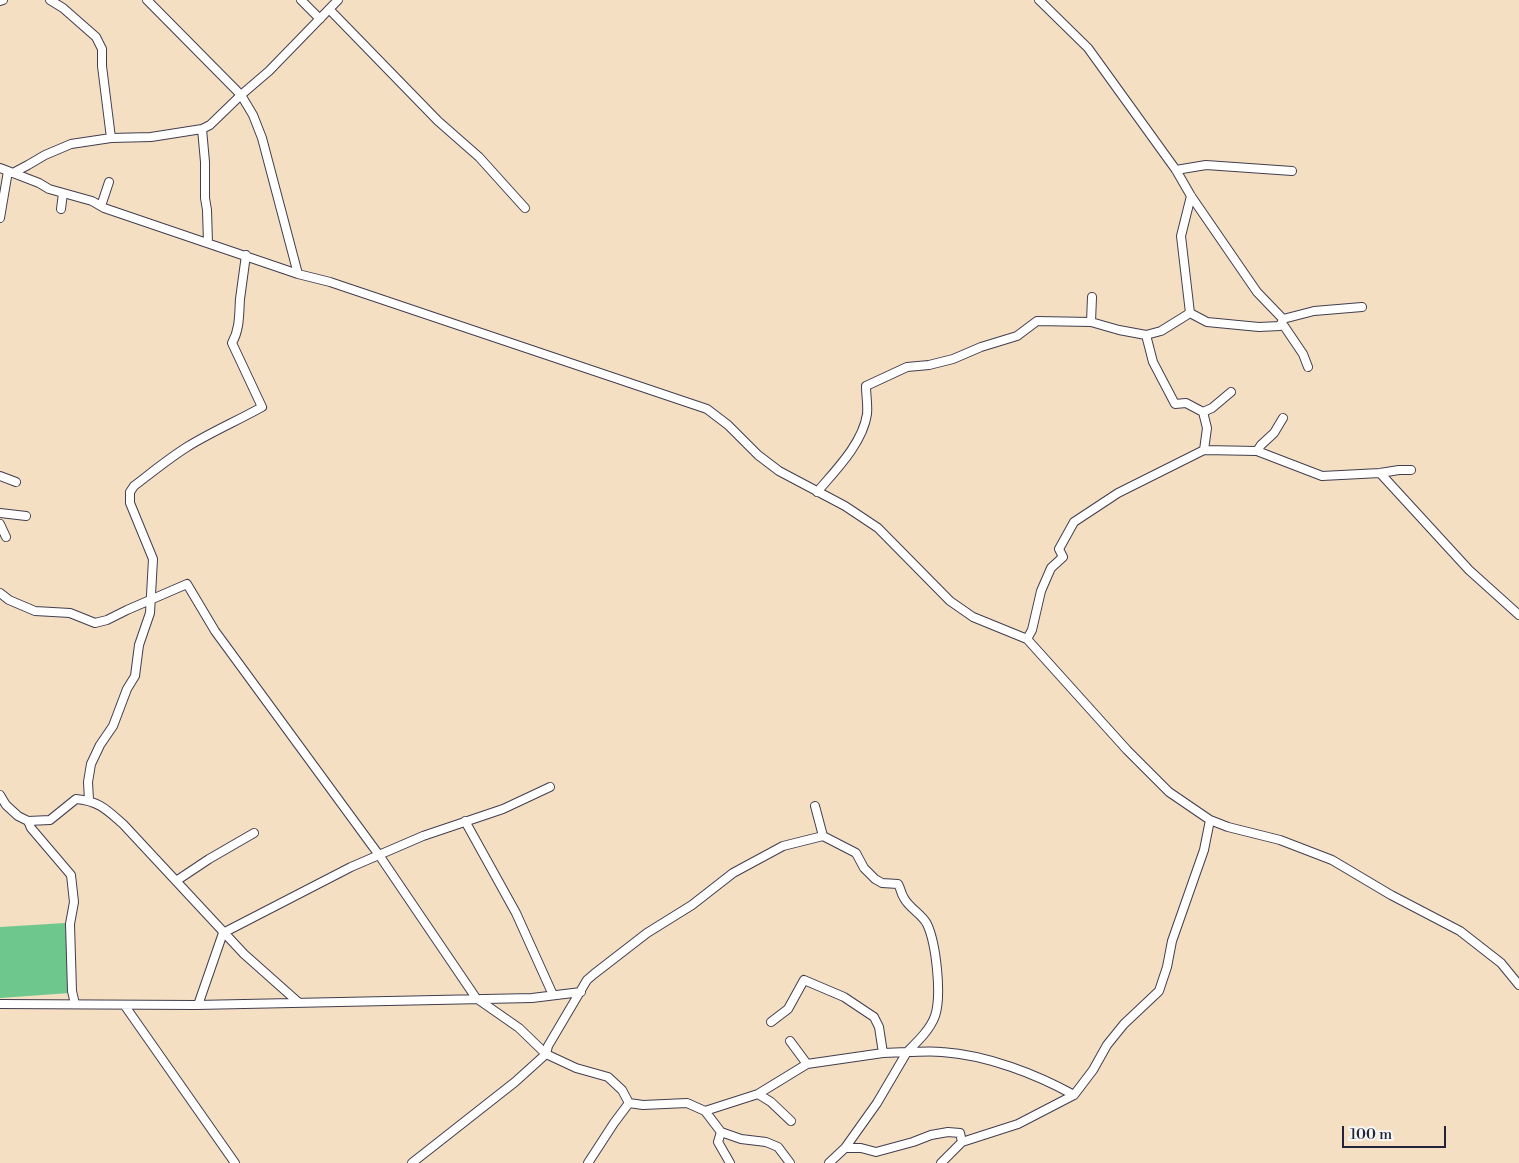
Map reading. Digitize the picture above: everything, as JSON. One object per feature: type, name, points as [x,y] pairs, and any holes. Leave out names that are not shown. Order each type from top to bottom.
[{"type":"street","points":[[50,0],[63,8],[96,37],[102,49],[102,66],[111,138]]},
{"type":"street","points":[[147,0],[241,95],[253,115],[262,138],[298,274]]},
{"type":"street","points":[[301,0],[320,19]]},
{"type":"street","points":[[11,172],[72,144],[111,138],[151,137],[202,129],[210,125],[269,71],[338,0]]},
{"type":"street","points":[[1039,0],[1088,48],[1176,170],[1191,196],[1257,292],[1282,321],[1303,354],[1308,367]]},
{"type":"street","points":[[329,9],[438,121],[479,157],[525,208]]},
{"type":"street","points":[[202,129],[208,243]]},
{"type":"street","points":[[1176,170],[1206,164],[1292,171]]},
{"type":"street","points":[[0,168],[39,183],[49,189],[92,201],[101,206],[298,274],[330,282],[706,409],[728,425],[758,455],[779,471],[845,506],[878,528],[950,600],[973,617],[1027,639],[1127,750],[1169,792],[1210,820],[1228,827],[1280,840],[1332,860],[1391,895],[1460,931],[1502,963],[1519,985]]},
{"type":"street","points":[[0,218],[11,172]]},
{"type":"street","points":[[101,206],[109,182]]},
{"type":"street","points":[[61,209],[63,193]]},
{"type":"street","points":[[1190,313],[1181,236],[1191,196]]},
{"type":"street","points":[[89,800],[88,782],[91,764],[100,745],[113,726],[127,690],[135,676],[139,645],[150,613],[153,560],[130,503],[130,492],[134,486],[187,447],[262,407],[232,342],[237,335],[239,325],[241,289],[246,255]]},
{"type":"street","points":[[1092,297],[1092,322]]},
{"type":"street","points":[[1190,313],[1207,322],[1259,327],[1280,326],[1282,321],[1314,311],[1362,307]]},
{"type":"street","points":[[816,492],[832,475],[859,439],[867,414],[866,386],[906,367],[929,365],[953,359],[981,347],[1017,336],[1037,321],[1092,322],[1146,335],[1162,331],[1190,313]]},
{"type":"street","points":[[1146,335],[1153,362],[1175,404],[1186,403],[1204,412],[1208,428],[1204,450]]},
{"type":"street","points":[[1204,412],[1212,408],[1231,392]]},
{"type":"street","points":[[1257,451],[1274,433],[1283,418]]},
{"type":"street","points":[[1027,639],[1032,630],[1041,591],[1051,568],[1063,557],[1059,549],[1074,522],[1118,493],[1204,450],[1257,451],[1322,476],[1411,470]]},
{"type":"street","points":[[1380,473],[1469,570],[1519,615]]},
{"type":"street","points":[[0,476],[16,482]]},
{"type":"street","points":[[0,513],[26,516]]},
{"type":"street","points":[[0,524],[6,537]]},
{"type":"street","points":[[0,594],[35,611],[70,613],[95,623],[107,620],[187,584],[220,639],[379,855],[476,998],[518,1028],[546,1054],[576,1068],[608,1077],[622,1090],[629,1103]]},
{"type":"street","points":[[198,1005],[223,933],[351,867],[424,836],[503,809],[550,787]]},
{"type":"street","points":[[0,795],[6,805],[18,816],[28,821],[50,820],[76,799],[89,800],[104,807],[123,824],[223,933],[298,1002]]},
{"type":"street","points":[[815,806],[824,836]]},
{"type":"street","points":[[941,1163],[962,1142],[1018,1124],[1074,1096],[1093,1070],[1107,1045],[1124,1024],[1159,991],[1167,968],[1172,942],[1204,850],[1210,820]]},
{"type":"street","points":[[28,821],[31,828],[71,875],[74,902],[70,924],[72,990],[75,1004]]},
{"type":"street","points":[[465,821],[516,913],[553,995]]},
{"type":"street","points":[[176,881],[254,833]]},
{"type":"street","points":[[412,1163],[515,1082],[546,1054],[548,1046],[587,980],[606,964],[647,933],[692,905],[733,873],[782,846],[824,836],[856,854],[864,868],[875,879],[882,883],[898,884],[904,898],[927,923],[935,953],[939,993],[935,1016],[923,1035],[907,1052],[877,1104],[845,1148],[829,1163]]},
{"type":"street","points":[[770,1022],[788,1009],[804,980],[844,997],[874,1017],[879,1027],[883,1054]]},
{"type":"street","points":[[0,1004],[198,1005],[532,998],[581,992]]},
{"type":"street","points":[[125,1006],[235,1163]]},
{"type":"street","points":[[790,1041],[807,1064]]},
{"type":"street","points":[[705,1111],[758,1094],[807,1064],[907,1052],[942,1052],[976,1057],[1015,1068],[1074,1096]]},
{"type":"street","points":[[758,1094],[771,1102],[791,1121]]},
{"type":"street","points":[[629,1103],[643,1105],[687,1103],[705,1111],[721,1132],[741,1139],[766,1142],[778,1148],[790,1163]]},
{"type":"street","points":[[588,1163],[629,1103]]},
{"type":"street","points":[[721,1132],[718,1142],[730,1163]]},
{"type":"street","points":[[845,1148],[860,1148],[876,1152],[931,1135],[948,1132],[960,1133],[962,1142]]},
{"type":"green space","points":[[65,923],[70,993],[0,998],[0,927]]}]
